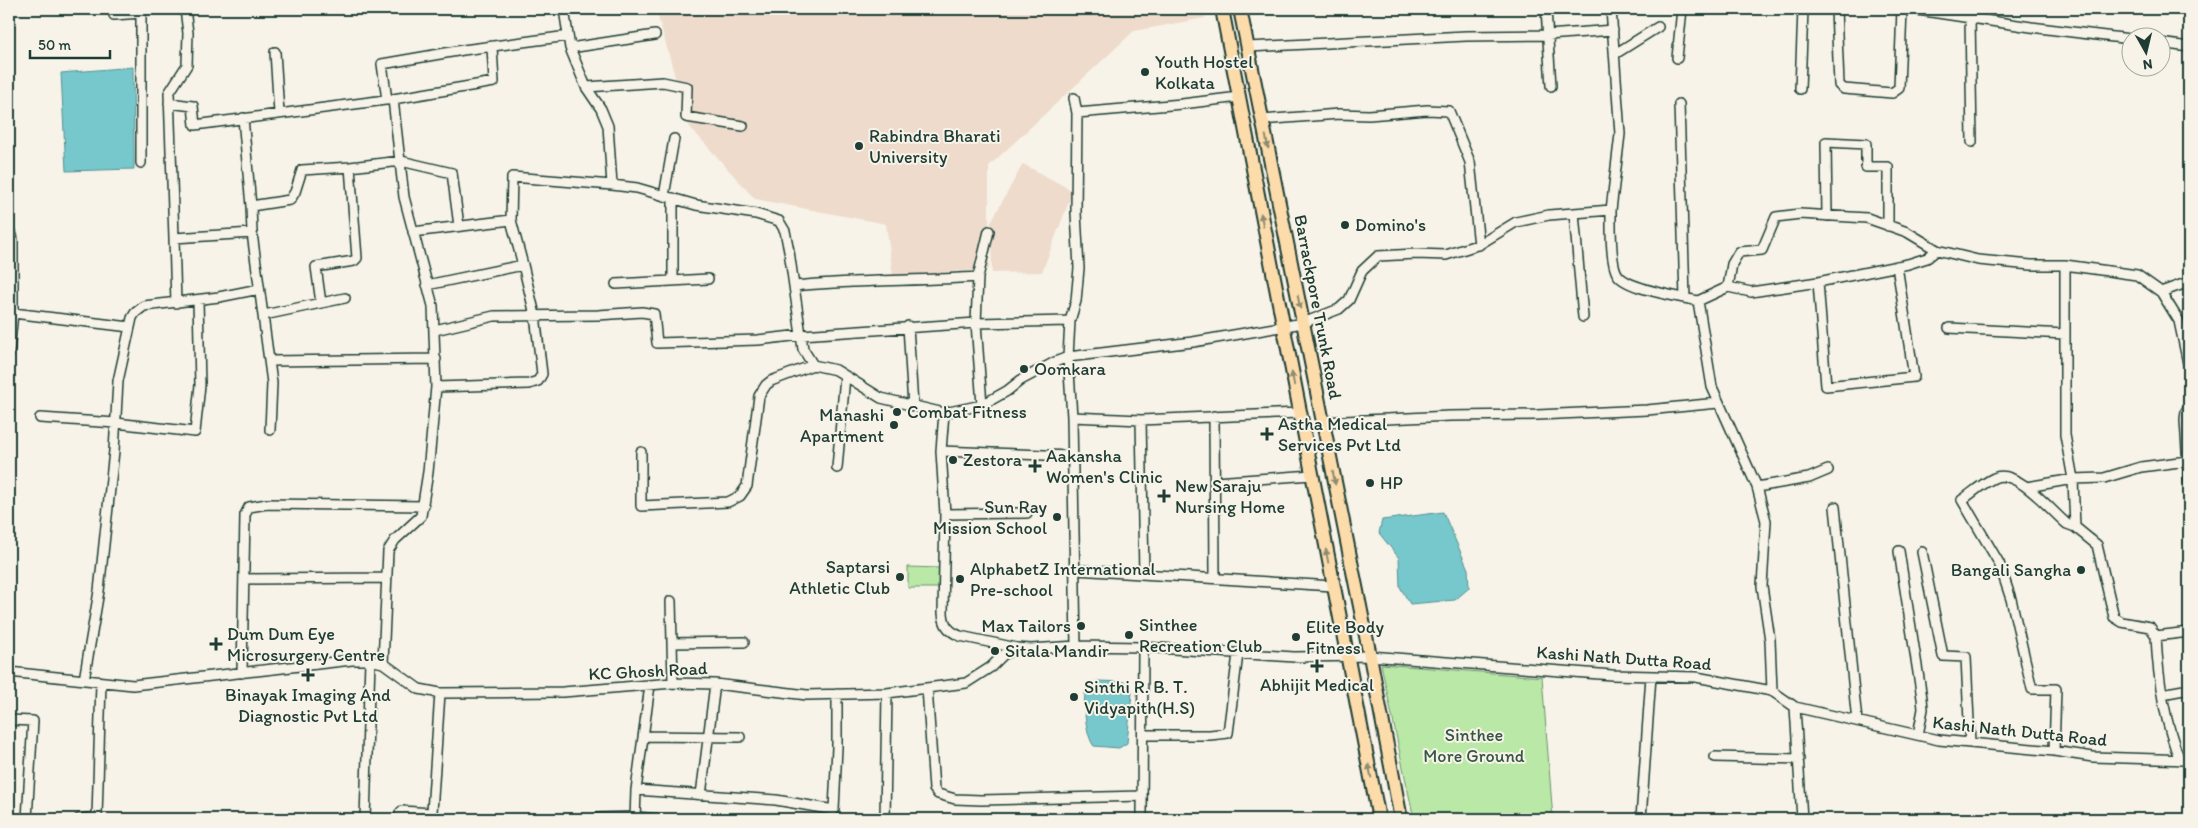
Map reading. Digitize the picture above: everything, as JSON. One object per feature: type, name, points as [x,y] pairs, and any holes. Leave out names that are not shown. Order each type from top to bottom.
[{"type":"main road","points":[[1222,9],[1379,819]]},
{"type":"main road","name":"Barrackpore Trunk Road","points":[[1240,9],[1370,656],[1400,819]]},
{"type":"street","points":[[113,9],[114,15],[141,13],[140,162]]},
{"type":"street","points":[[176,303],[169,93],[187,65],[188,33],[185,9]]},
{"type":"street","points":[[564,9],[570,48],[586,87],[601,109],[608,126],[612,185]]},
{"type":"street","points":[[1546,9],[1551,86]]},
{"type":"street","points":[[1611,9],[1620,134],[1611,210],[1612,256],[1617,275],[1624,281],[1649,290],[1698,301],[1728,288],[1751,292],[1818,282],[1897,266],[1927,258],[1937,250]]},
{"type":"street","points":[[1678,58],[1682,9]]},
{"type":"street","points":[[1800,89],[1803,9]]},
{"type":"street","points":[[1836,9],[1839,85],[1844,89],[1892,93],[1899,88],[1902,9]]},
{"type":"street","points":[[1911,9],[2120,38]]},
{"type":"street","points":[[1986,9],[1986,20]]},
{"type":"street","points":[[1970,17],[1972,142]]},
{"type":"street","points":[[1615,54],[1658,27]]},
{"type":"street","points":[[1248,47],[1466,36],[1548,35],[1613,30]]},
{"type":"street","points":[[570,48],[655,35]]},
{"type":"street","points":[[383,663],[388,551],[396,540],[421,516],[424,506],[436,387],[436,359],[433,306],[404,197],[390,99],[382,64],[568,36]]},
{"type":"street","points":[[2170,44],[2189,47]]},
{"type":"street","points":[[169,103],[194,106],[195,125],[390,99],[494,82],[492,46]]},
{"type":"street","points":[[275,52],[279,113]]},
{"type":"street","points":[[586,87],[663,82],[687,87],[686,117],[743,126]]},
{"type":"street","points":[[1077,113],[1239,97]]},
{"type":"street","points":[[1074,98],[1077,113],[1076,213],[1079,268],[1076,301],[1070,321],[1068,358],[1072,417],[1076,646]]},
{"type":"street","points":[[1680,104],[1685,298]]},
{"type":"street","points":[[1262,120],[1339,114],[1369,115],[1427,110],[1449,111],[1470,162],[1478,245]]},
{"type":"street","points":[[243,118],[252,233],[272,384],[270,430]]},
{"type":"street","points":[[673,281],[669,197],[674,140]]},
{"type":"street","points":[[1827,216],[1826,142],[1866,144],[1866,167],[1888,167],[1888,226]]},
{"type":"street","points":[[251,206],[290,200],[295,192],[302,170],[400,161],[453,174],[459,226]]},
{"type":"street","points":[[321,303],[316,267],[354,261],[357,258],[350,167]]},
{"type":"street","points":[[436,387],[529,384],[538,381],[542,374],[535,315],[511,220],[512,177],[638,188],[696,205],[756,214],[779,220],[785,231],[803,350],[812,364]]},
{"type":"street","points":[[641,452],[641,506],[723,503],[734,500],[747,486],[758,401],[761,391],[771,381],[812,364],[836,370],[881,398],[944,413],[982,404],[1007,391],[1021,380],[1055,362],[1068,358],[1303,324],[1339,310],[1349,300],[1362,271],[1378,256],[1446,255],[1478,245],[1516,222],[1549,215],[1611,210]]},
{"type":"street","points":[[1574,213],[1583,317]]},
{"type":"street","points":[[1728,288],[1732,264],[1739,252],[1762,250],[1776,217],[1800,214],[1867,218],[1907,232],[1937,250],[1978,260],[2031,265],[2065,265],[2137,275],[2161,292],[2179,321],[2189,368]]},
{"type":"street","points":[[412,232],[511,220]]},
{"type":"street","points":[[9,230],[13,241],[9,353]]},
{"type":"street","points":[[982,404],[976,322],[978,276],[989,231]]},
{"type":"street","points":[[174,238],[252,233]]},
{"type":"street","points":[[427,285],[523,264]]},
{"type":"street","points":[[2065,265],[2065,435],[2073,479],[2075,528]]},
{"type":"street","points":[[1818,282],[1826,386],[1914,377],[1897,266]]},
{"type":"street","points":[[794,286],[830,282],[906,281],[978,276]]},
{"type":"street","points":[[616,284],[708,279]]},
{"type":"street","points":[[2161,292],[2189,282]]},
{"type":"street","points":[[84,680],[99,591],[116,423],[118,381],[135,313],[140,308],[259,289]]},
{"type":"street","points":[[264,315],[345,298]]},
{"type":"street","points":[[40,418],[116,423],[195,432],[200,385],[198,300]]},
{"type":"street","points":[[1698,301],[1712,386],[1718,404],[1757,487],[1766,520],[1762,586],[1770,640],[1772,691]]},
{"type":"street","points":[[435,330],[494,316],[598,315],[642,312],[654,314],[657,343],[758,340],[908,326],[976,322],[1070,321]]},
{"type":"street","points":[[11,313],[130,327]]},
{"type":"street","points":[[908,326],[913,406]]},
{"type":"street","points":[[1949,328],[2065,334]]},
{"type":"street","points":[[269,361],[436,359]]},
{"type":"street","points":[[837,468],[845,376]]},
{"type":"street","points":[[1323,422],[1647,410],[1718,404]]},
{"type":"street","points":[[2189,408],[2186,411],[2185,420],[2189,482]]},
{"type":"street","points":[[944,413],[941,451],[946,514],[943,613],[946,626],[953,633],[1017,648],[1076,646],[1143,647],[1294,657],[1347,655]]},
{"type":"street","points":[[1072,417],[1141,420],[1299,413]]},
{"type":"street","points":[[1214,416],[1215,578]]},
{"type":"street","points":[[1141,420],[1144,574]]},
{"type":"street","points":[[941,451],[1072,456]]},
{"type":"street","points":[[2027,487],[2073,479],[2104,478],[2141,467],[2187,461]]},
{"type":"street","points":[[1757,487],[1809,478],[1828,470]]},
{"type":"street","points":[[1215,482],[1312,475]]},
{"type":"street","points":[[2054,750],[2056,689],[2032,689],[2011,599],[2000,563],[1962,500],[1995,477],[2008,476],[2027,487],[2067,524],[2075,528],[2097,546],[2114,617],[2122,622],[2150,627],[2156,636],[2162,694],[2169,734],[2185,760]]},
{"type":"street","points":[[242,673],[246,510],[253,505],[424,506]]},
{"type":"street","points":[[1835,507],[1857,722]]},
{"type":"street","points":[[946,514],[1027,513]]},
{"type":"street","points":[[1899,551],[1922,698],[1923,709],[1918,735]]},
{"type":"street","points":[[1922,552],[1943,656],[1966,657],[1970,743]]},
{"type":"street","points":[[1076,570],[1333,586]]},
{"type":"street","points":[[244,579],[386,578]]},
{"type":"street","points":[[671,601],[674,683]]},
{"type":"street","points":[[2156,636],[2189,632]]},
{"type":"street","points":[[672,643],[744,642]]},
{"type":"street","points":[[1142,819],[1143,647]]},
{"type":"street","name":"KC Ghosh Road","points":[[9,672],[133,686],[352,660],[370,660],[383,663],[420,690],[440,693],[563,692],[674,683],[715,684],[807,695],[886,693],[966,683],[991,667],[1003,655],[1017,648]]},
{"type":"street","points":[[1143,735],[1210,735],[1228,733],[1238,654]]},
{"type":"street","name":"Kashi Nath Dutta Road","points":[[1347,655],[1612,675],[1696,677],[1772,691],[1795,707],[1939,740],[2054,750],[2092,757],[2185,760]]},
{"type":"street","points":[[365,819],[370,660]]},
{"type":"street","points":[[1641,819],[1652,676]]},
{"type":"street","points":[[79,819],[97,817],[101,682]]},
{"type":"street","points":[[701,795],[715,684]]},
{"type":"street","points":[[635,818],[636,790],[650,685]]},
{"type":"street","points":[[927,688],[934,788],[938,794],[955,799],[981,800],[1142,796]]},
{"type":"street","points":[[2162,694],[2189,689]]},
{"type":"street","points":[[400,819],[402,811],[432,812],[440,693]]},
{"type":"street","points":[[885,819],[886,693]]},
{"type":"street","points":[[636,790],[776,800],[833,815],[837,747],[837,694]]},
{"type":"street","points":[[1795,707],[1802,819]]},
{"type":"street","points":[[9,720],[33,722],[27,819]]},
{"type":"street","points":[[644,736],[740,736]]},
{"type":"street","points":[[1715,757],[1799,759]]},
{"type":"street","points":[[598,818],[660,819]]},
{"type":"shaded area","name":"Rabindra Bharati University","points":[[656,9],[1204,9],[1205,18],[1134,31],[989,166],[989,269],[893,276],[886,224],[755,199],[689,126]]},
{"type":"shaded area","points":[[1023,164],[1073,191],[1042,272],[992,273],[991,222]]},
{"type":"green space","points":[[908,567],[940,568],[941,588],[908,588]]},
{"type":"green space","name":"Sinthee More Ground","points":[[1381,664],[1542,677],[1553,819],[1414,819]]},
{"type":"water","points":[[133,67],[134,169],[66,171],[61,73]]},
{"type":"water","points":[[1443,512],[1468,569],[1469,588],[1455,600],[1410,604],[1400,587],[1399,558],[1379,533],[1382,520]]},
{"type":"water","points":[[1098,681],[1124,682],[1130,685],[1132,693],[1127,743],[1119,748],[1094,746],[1091,742],[1084,703],[1088,686]]},
{"type":"place","name":"Youth Hostel Kolkata","points":[[1145,72]]},
{"type":"place","name":"Rabindra Bharati University","points":[[859,146]]},
{"type":"place","name":"Domino's","points":[[1345,225]]},
{"type":"place","name":"Oomkara","points":[[1024,369]]},
{"type":"place","name":"Combat Fitness","points":[[897,412]]},
{"type":"place","name":"Manashi Apartment","points":[[894,425]]},
{"type":"place","name":"Astha Medical Services Pvt Ltd","points":[[1267,434]]},
{"type":"place","name":"Zestora","points":[[953,460]]},
{"type":"place","name":"Aakansha Women's Clinic","points":[[1035,466]]},
{"type":"place","name":"HP","points":[[1370,483]]},
{"type":"place","name":"New Saraju Nursing Home","points":[[1164,496]]},
{"type":"place","name":"Sun Ray Mission School","points":[[1057,517]]},
{"type":"place","name":"Bangali Sangha","points":[[2081,570]]},
{"type":"place","name":"Saptarsi Athletic Club","points":[[900,577]]},
{"type":"place","name":"AlphabetZ International Pre-school","points":[[960,579]]},
{"type":"place","name":"Max Tailors","points":[[1081,626]]},
{"type":"place","name":"Sinthee Recreation Club","points":[[1129,635]]},
{"type":"place","name":"Elite Body Fitness","points":[[1296,637]]},
{"type":"place","name":"Dum Dum Eye Microsurgery Centre","points":[[216,644]]},
{"type":"place","name":"Sitala Mandir","points":[[995,651]]},
{"type":"place","name":"Abhijit Medical","points":[[1317,666]]},
{"type":"place","name":"Binayak Imaging And Diagnostic Pvt Ltd","points":[[308,675]]},
{"type":"place","name":"Sinthi R. B. T. Vidyapith(H.S)","points":[[1074,697]]}]
